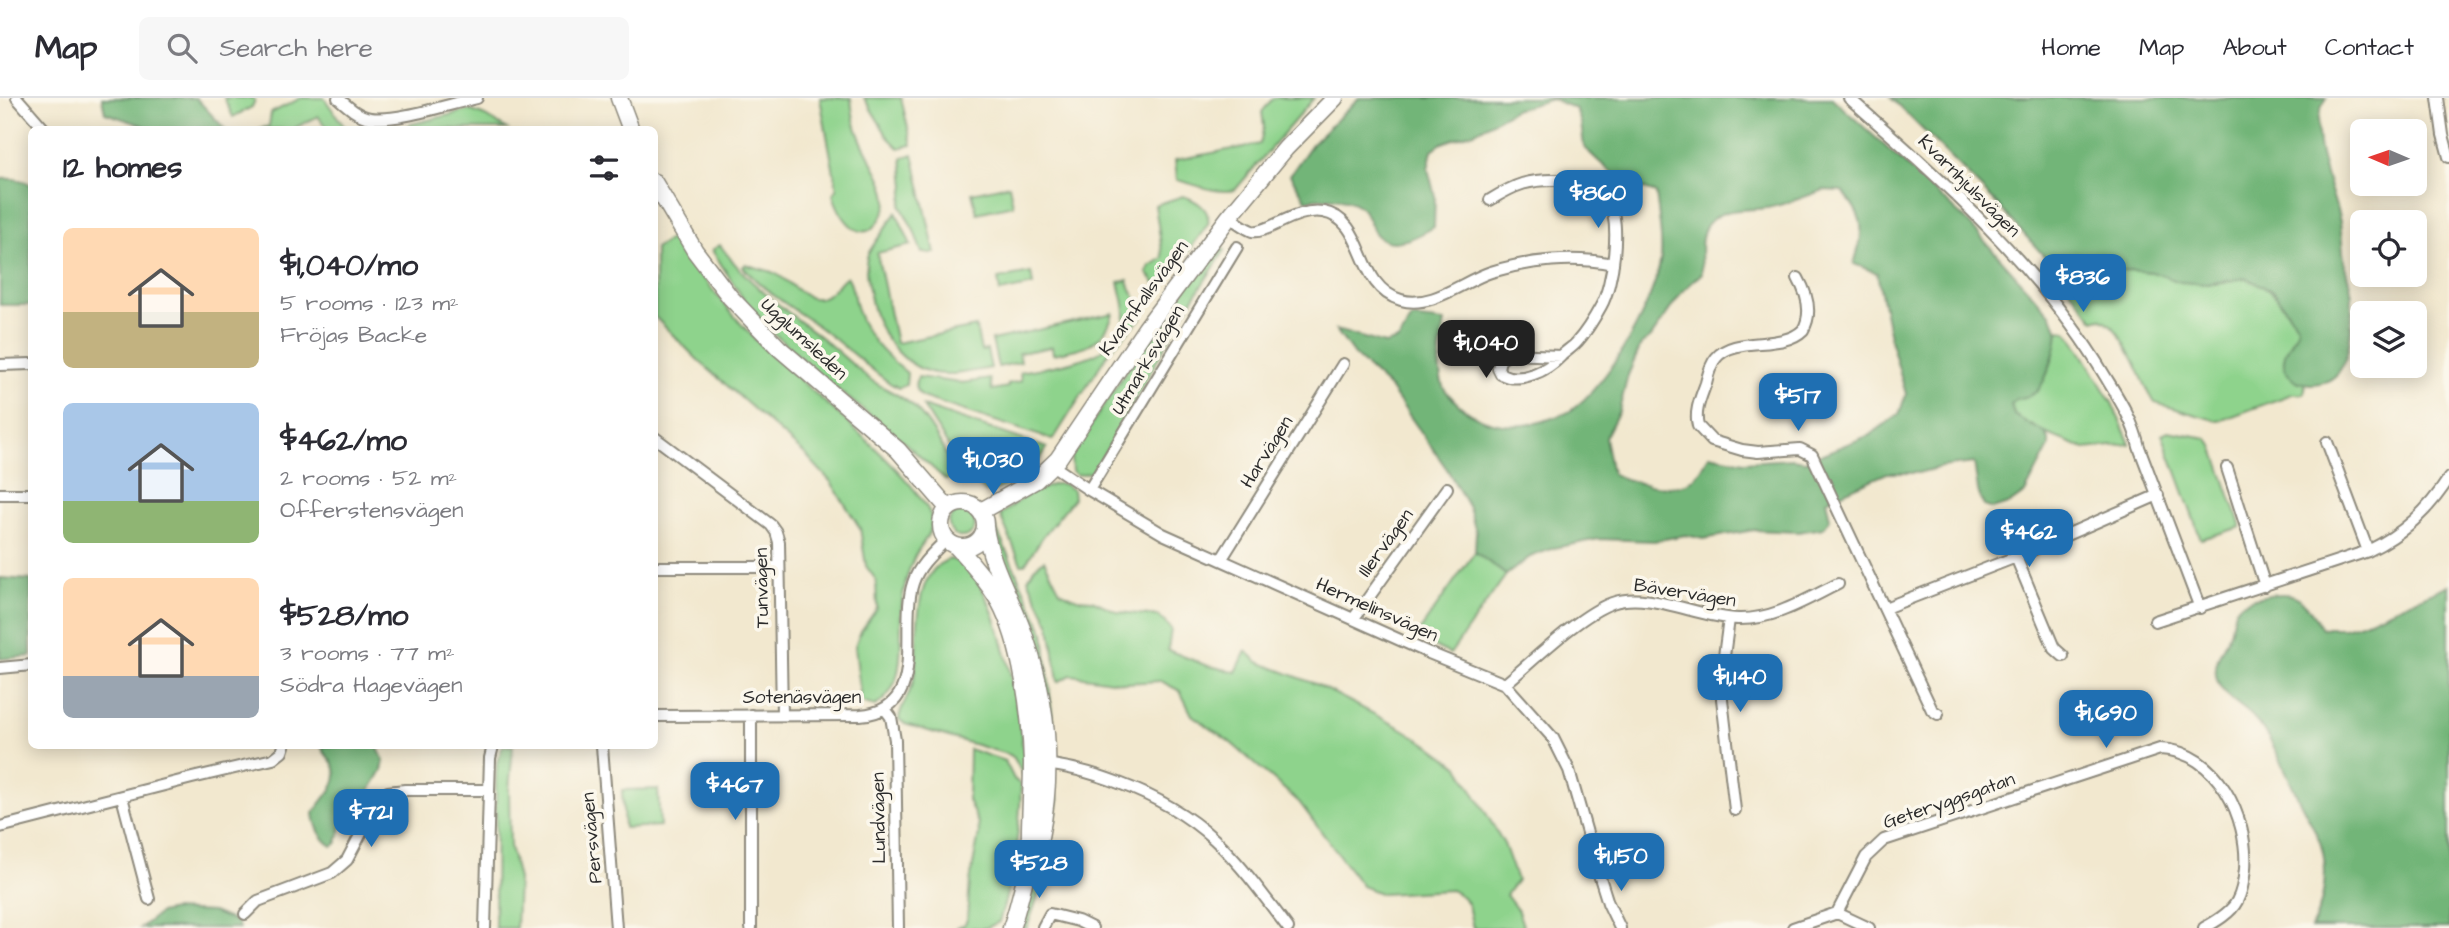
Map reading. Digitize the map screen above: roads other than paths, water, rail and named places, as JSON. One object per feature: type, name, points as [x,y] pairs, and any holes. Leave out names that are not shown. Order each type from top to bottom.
[{"type":"street","points":[[17,98],[42,126]]},
{"type":"street","points":[[338,98],[356,113],[383,124],[477,98]]},
{"type":"street","points":[[619,98],[630,126]]},
{"type":"street","name":"Kvarnfallsvägen","points":[[983,519],[1052,465],[1146,328],[1229,217],[1286,148],[1335,98]]},
{"type":"street","name":"Kvarnhjulsvägen","points":[[1849,98],[1910,152],[1996,236],[2068,320],[2091,353],[2134,424],[2139,447],[2200,608]]},
{"type":"street","points":[[2438,98],[2449,157]]},
{"type":"street","points":[[1490,200],[1513,185],[1533,180],[1577,182],[1600,193],[1610,204],[1615,237],[1613,264],[1602,304],[1577,342],[1556,362],[1522,378],[1509,378],[1501,374],[1498,368],[1500,360],[1509,354],[1561,356]]},
{"type":"street","name":"Ugglumsleden","points":[[658,189],[695,251],[730,297],[779,348],[898,450],[948,508]]},
{"type":"street","points":[[1229,217],[1258,232],[1302,213],[1323,212],[1332,215],[1350,229],[1372,281],[1387,294],[1416,302],[1491,272],[1538,263],[1590,259],[1613,264]]},
{"type":"street","name":"Utmarksvägen","points":[[1089,490],[1237,247]]},
{"type":"street","points":[[1798,278],[1804,288],[1809,313],[1803,330],[1789,339],[1732,348],[1721,353],[1712,363],[1696,420],[1702,432],[1712,441],[1751,452],[1800,449],[1812,455],[1932,710],[1938,714]]},
{"type":"street","points":[[0,365],[28,364]]},
{"type":"street","name":"Harvägen","points":[[1221,560],[1343,364]]},
{"type":"street","name":"Tunvägen","points":[[658,440],[771,525],[778,537],[782,715]]},
{"type":"street","points":[[2327,442],[2368,551]]},
{"type":"street","name":"Hermelinsvägen","points":[[1052,465],[1163,534],[1429,653],[1505,684],[1543,724],[1561,753],[1569,770],[1608,903],[1620,928]]},
{"type":"street","points":[[2227,468],[2265,586]]},
{"type":"street","points":[[2155,621],[2368,551],[2395,537],[2424,513],[2449,478]]},
{"type":"street","name":"Illervägen","points":[[1354,618],[1447,488]]},
{"type":"street","points":[[0,494],[28,494]]},
{"type":"street","points":[[1885,608],[2016,557],[2158,495]]},
{"type":"street","points":[[1011,928],[1030,860],[1039,839],[1046,794],[1010,629],[1000,603],[989,586],[942,533],[940,521],[948,508],[963,502],[975,506],[983,519],[989,550],[1015,606],[1033,660],[1046,728],[1040,764]]},
{"type":"street","points":[[951,543],[973,545],[981,538],[983,519]]},
{"type":"street","name":"Sotenäsvägen","points":[[658,716],[860,715],[886,709],[895,700],[905,682],[909,599],[913,583],[929,556],[951,543]]},
{"type":"street","points":[[2016,557],[2054,648],[2063,656]]},
{"type":"street","points":[[658,567],[779,567]]},
{"type":"street","name":"Bävervägen","points":[[1505,684],[1589,615],[1611,604],[1630,600],[1730,619],[1751,619],[1779,612],[1838,584]]},
{"type":"street","points":[[1730,619],[1722,671],[1722,699],[1735,810]]},
{"type":"street","points":[[0,667],[28,665]]},
{"type":"street","name":"Lundvägen","points":[[886,709],[891,717],[895,740],[898,928]]},
{"type":"street","points":[[751,715],[751,928]]},
{"type":"street","name":"Geteryggsgatan","points":[[1837,913],[1866,856],[1884,840],[2160,748],[2190,755],[2203,765],[2222,785],[2241,823],[2245,860],[2242,888],[2230,910],[2204,928]]},
{"type":"street","points":[[0,827],[273,760],[283,749]]},
{"type":"street","points":[[485,928],[492,749]]},
{"type":"street","name":"Persvägen","points":[[602,749],[616,928]]},
{"type":"street","points":[[1040,764],[1083,770],[1137,789],[1157,797],[1194,821],[1228,852],[1288,928]]},
{"type":"street","points":[[245,914],[258,901],[332,873],[340,867],[347,860],[375,807],[388,792],[489,790]]},
{"type":"street","points":[[122,796],[149,899]]},
{"type":"street","points":[[1793,928],[1837,913],[1869,928]]},
{"type":"street","points":[[1043,927],[1050,914],[1078,921],[1092,928]]}]
